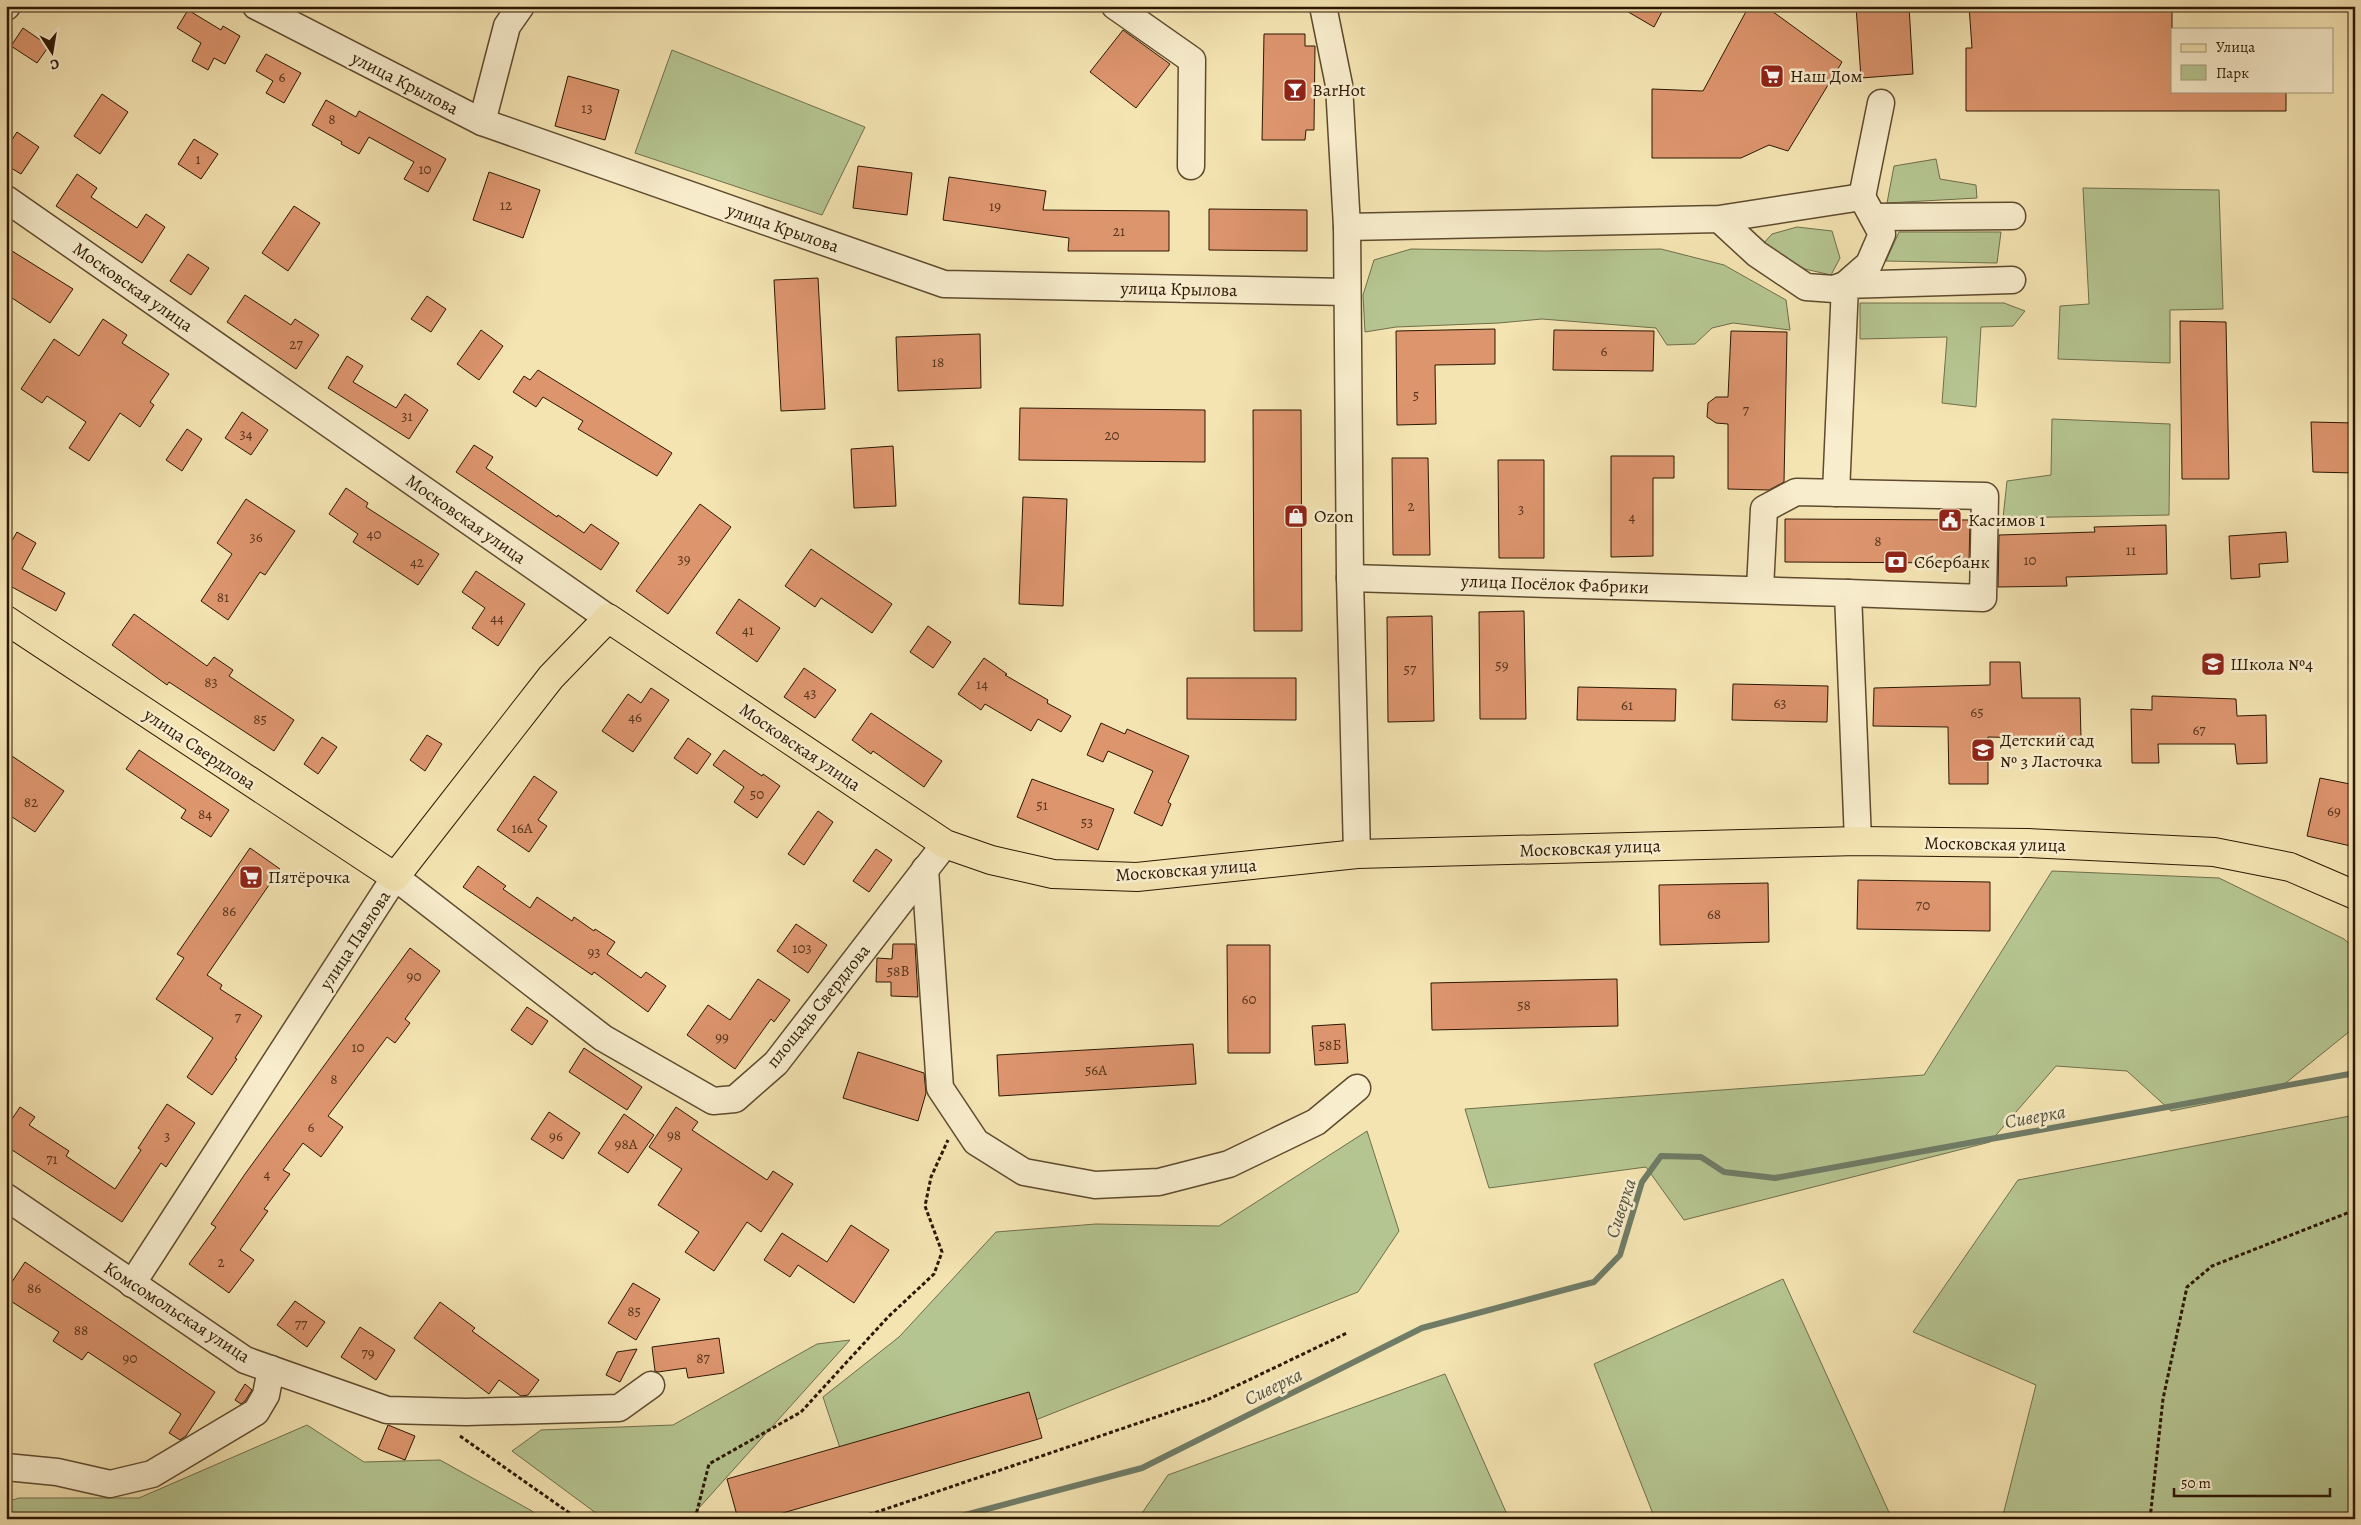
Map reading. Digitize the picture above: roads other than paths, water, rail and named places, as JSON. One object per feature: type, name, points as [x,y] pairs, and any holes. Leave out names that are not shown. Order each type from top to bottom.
[{"type":"main road","name":"Московская улица","points":[[608,618],[945,844],[991,860],[1053,874],[1138,877],[1357,854],[1858,841],[2027,844],[2214,852],[2290,867],[2354,894]]},
{"type":"main road","name":"улица Павлова","points":[[395,877],[551,677],[608,618]]},
{"type":"main road","name":"улица Свердлова","points":[[6,620],[395,877]]},
{"type":"street","name":"улица Крылова","points":[[256,6],[482,122],[944,284],[1347,292]]},
{"type":"street","points":[[482,122],[507,26],[521,6]]},
{"type":"street","points":[[1115,6],[1192,60],[1191,166]]},
{"type":"street","points":[[1323,6],[1339,85],[1347,227],[1350,578],[1357,854]]},
{"type":"street","points":[[1836,493],[1845,285],[1869,264],[1882,234],[1868,207],[1881,103]]},
{"type":"street","name":"Московская улица","points":[[6,199],[608,618]]},
{"type":"street","points":[[1347,227],[1719,218],[1868,207],[2012,216]]},
{"type":"street","points":[[1719,218],[1758,254],[1806,286],[1834,289],[1845,285],[2012,280]]},
{"type":"street","name":"улица Посёлок Фабрики","points":[[1350,578],[1760,588],[1983,598],[1985,496],[1796,492],[1764,509],[1760,588]]},
{"type":"street","points":[[1848,592],[1858,841]]},
{"type":"street","name":"площадь Свердлова","points":[[395,877],[603,1038],[713,1101],[735,1099],[776,1063],[945,844]]},
{"type":"street","points":[[925,870],[940,1088],[976,1142],[1024,1172],[1095,1185],[1158,1182],[1228,1164],[1246,1156],[1316,1122],[1357,1088]]},
{"type":"street","name":"улица Павлова","points":[[132,1284],[395,877]]},
{"type":"street","name":"Комсомольская улица","points":[[6,1197],[244,1360],[387,1410],[466,1412],[619,1408],[651,1385]]},
{"type":"street","points":[[6,1467],[57,1472],[110,1484],[152,1474],[256,1412],[266,1395],[271,1369]]},
{"type":"waterway","name":"Сиверка","points":[[950,1519],[1142,1468],[1422,1328],[1594,1282],[1620,1255],[1642,1182],[1661,1156],[1701,1157],[1724,1172],[1775,1178],[2355,1073]]},
{"type":"place","name":"Наш Дом","points":[[1772,76]]},
{"type":"place","name":"BarHot","points":[[1295,90]]},
{"type":"place","name":"Ozon","points":[[1296,516]]},
{"type":"place","name":"Касимов 1","points":[[1950,520]]},
{"type":"place","name":"Сбербанк","points":[[1896,562]]},
{"type":"place","name":"Школа №4","points":[[2213,664]]},
{"type":"place","name":"Детский сад № 3 Ласточка","points":[[1983,750]]},
{"type":"place","name":"Пятёрочка","points":[[251,877]]}]
